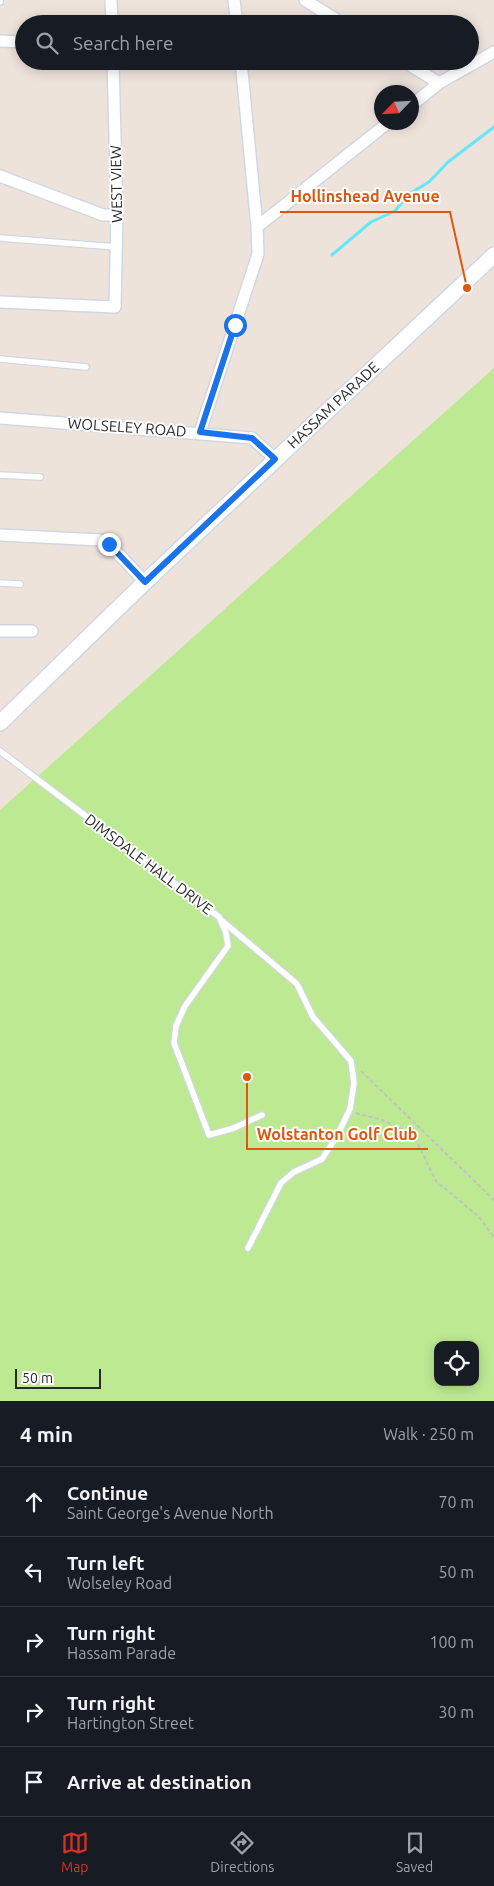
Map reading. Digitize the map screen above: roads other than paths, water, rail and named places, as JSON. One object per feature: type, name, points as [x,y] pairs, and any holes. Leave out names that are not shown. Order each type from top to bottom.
[{"type":"street","points":[[111,0],[112,15]]},
{"type":"street","points":[[234,0],[236,15]]},
{"type":"street","points":[[305,0],[329,15]]},
{"type":"street","points":[[0,41],[15,42]]},
{"type":"street","points":[[479,60],[494,52]]},
{"type":"street","name":"WEST VIEW","points":[[0,302],[115,307],[117,215],[113,70]]},
{"type":"street","points":[[200,432],[258,254],[242,70]]},
{"type":"street","points":[[418,70],[439,83]]},
{"type":"street","points":[[419,99],[439,83],[462,70]]},
{"type":"street","points":[[257,227],[379,130]]},
{"type":"street","points":[[0,176],[104,214],[117,215]]},
{"type":"street","name":"HASSAM PARADE","points":[[0,723],[145,582],[494,255]]},
{"type":"street","name":"WOLSELEY ROAD","points":[[0,418],[200,432],[252,438],[275,459]]},
{"type":"street","points":[[0,535],[101,540],[109,544],[145,582]]},
{"type":"street","points":[[0,631],[32,631]]},
{"type":"lane","points":[[0,238],[117,247]]},
{"type":"lane","points":[[0,359],[86,367]]},
{"type":"lane","points":[[0,474],[40,477]]},
{"type":"lane","points":[[0,583],[20,584]]},
{"type":"lane","name":"DIMSDALE HALL DRIVE","points":[[0,751],[219,917],[226,933],[228,946],[185,1006],[176,1026],[174,1042],[210,1135],[234,1128],[262,1115]]},
{"type":"lane","points":[[219,917],[297,984],[313,1016],[351,1061],[354,1083],[350,1109],[337,1136],[322,1159],[294,1172],[281,1183],[248,1248]]},
{"type":"waterway","points":[[332,255],[371,222],[395,211],[409,194],[429,182],[448,162],[494,127]]},
{"type":"place","name":"Hollinshead Avenue","points":[[467,288]]},
{"type":"place","name":"Wolstanton Golf Club","points":[[247,1077]]}]
